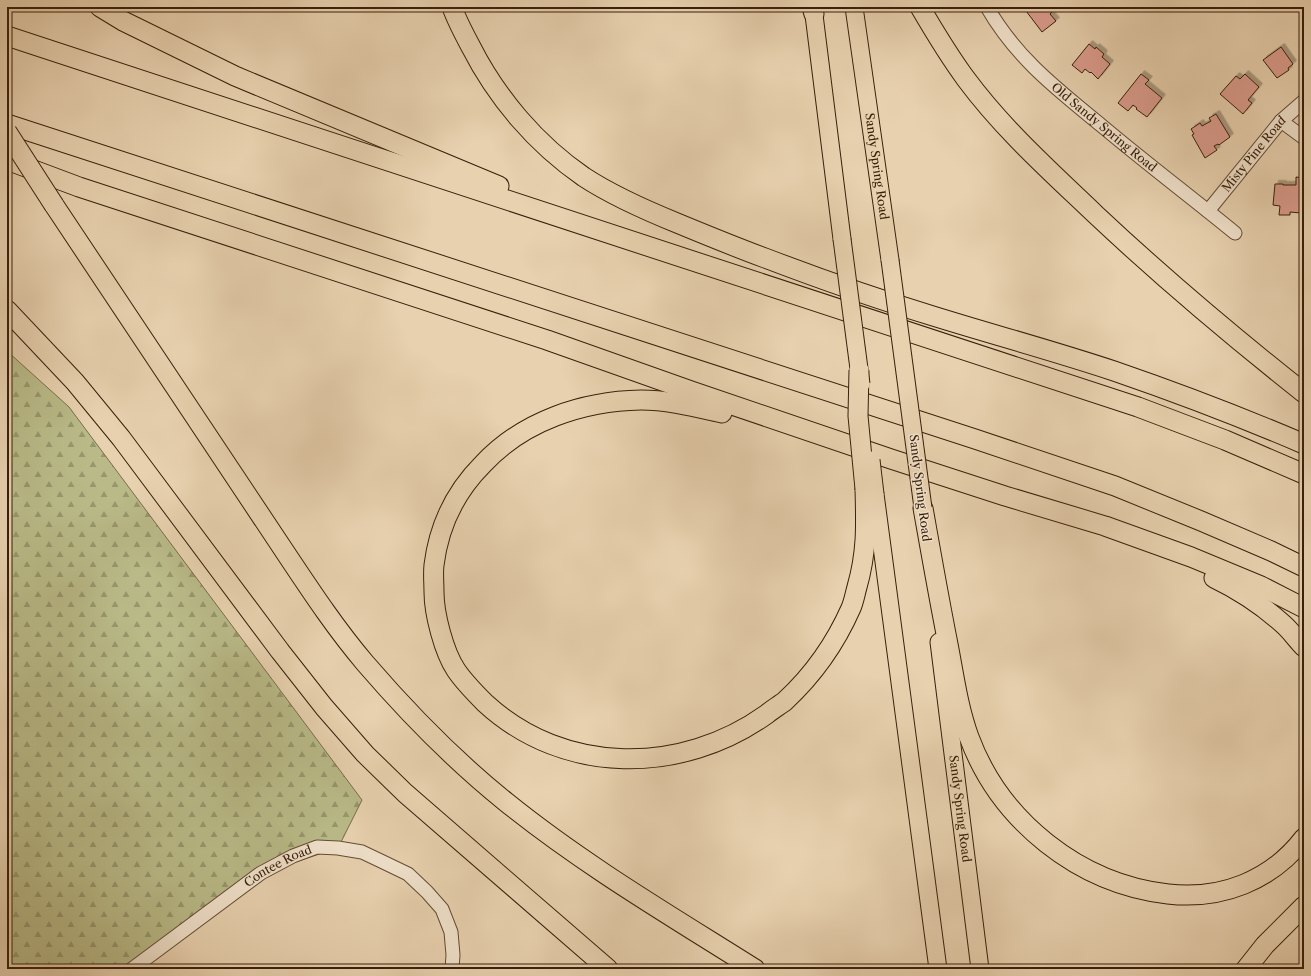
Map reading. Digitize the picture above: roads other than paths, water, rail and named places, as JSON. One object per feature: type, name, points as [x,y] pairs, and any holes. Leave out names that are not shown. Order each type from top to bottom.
[{"type":"highway","points":[[100,7],[123,21],[235,76],[464,170],[598,229]]},
{"type":"highway","points":[[452,7],[456,21],[478,62],[496,91],[523,124],[582,176],[612,194],[730,245],[808,275],[932,316],[1115,372],[1230,413],[1304,444]]},
{"type":"highway","points":[[920,7],[966,79],[999,119],[1038,160],[1169,282],[1265,363],[1304,393]]},
{"type":"highway","points":[[7,36],[1138,407],[1225,440],[1304,474]]},
{"type":"highway","points":[[7,124],[968,436],[1108,484],[1201,521],[1304,567]]},
{"type":"highway","points":[[7,132],[324,610],[365,662],[408,710],[451,753],[506,802],[561,845],[755,969]]},
{"type":"highway","points":[[7,160],[80,187],[539,338],[891,459],[1005,496],[1105,526],[1190,557],[1261,586],[1304,608]]},
{"type":"highway","points":[[7,310],[75,382],[121,438],[280,651],[324,707],[366,754],[405,793],[608,969]]},
{"type":"highway","points":[[859,370],[858,416],[870,492],[866,543],[862,570],[852,606],[834,641],[814,670],[784,701],[753,724],[724,739],[692,750],[659,758],[628,759],[592,756],[564,749],[529,734],[500,717],[474,693],[455,668],[442,638],[434,605],[434,567],[440,532],[452,504],[471,475],[492,453],[517,435],[546,420],[576,409],[603,403],[642,400],[679,403],[727,414],[891,459]]},
{"type":"highway","points":[[1005,496],[1188,566],[1226,584],[1256,602],[1284,625],[1304,647]]},
{"type":"highway","points":[[923,508],[955,683],[969,738],[994,785],[1010,808],[1030,829],[1053,849],[1074,863],[1098,875],[1130,887],[1157,893],[1184,896],[1210,894],[1236,888],[1256,879],[1280,863],[1298,846],[1304,838]]},
{"type":"highway","points":[[1246,969],[1264,945],[1304,906]]},
{"type":"main road","name":"Sandy Spring Road","points":[[854,7],[923,508],[980,969]]},
{"type":"main road","points":[[813,9],[859,370]]},
{"type":"main road","points":[[870,492],[938,969]]},
{"type":"street","name":"Old Sandy Spring Road","points":[[987,7],[1014,47],[1050,84],[1235,233]]},
{"type":"street","name":"Misty Pine Road","points":[[1208,211],[1281,121],[1304,102]]},
{"type":"street","points":[[1281,121],[1304,138]]},
{"type":"street","name":"Contee Road","points":[[132,969],[261,873],[293,856],[317,847],[338,848],[362,852],[408,874],[442,909],[451,932],[453,955],[452,969]]}]
